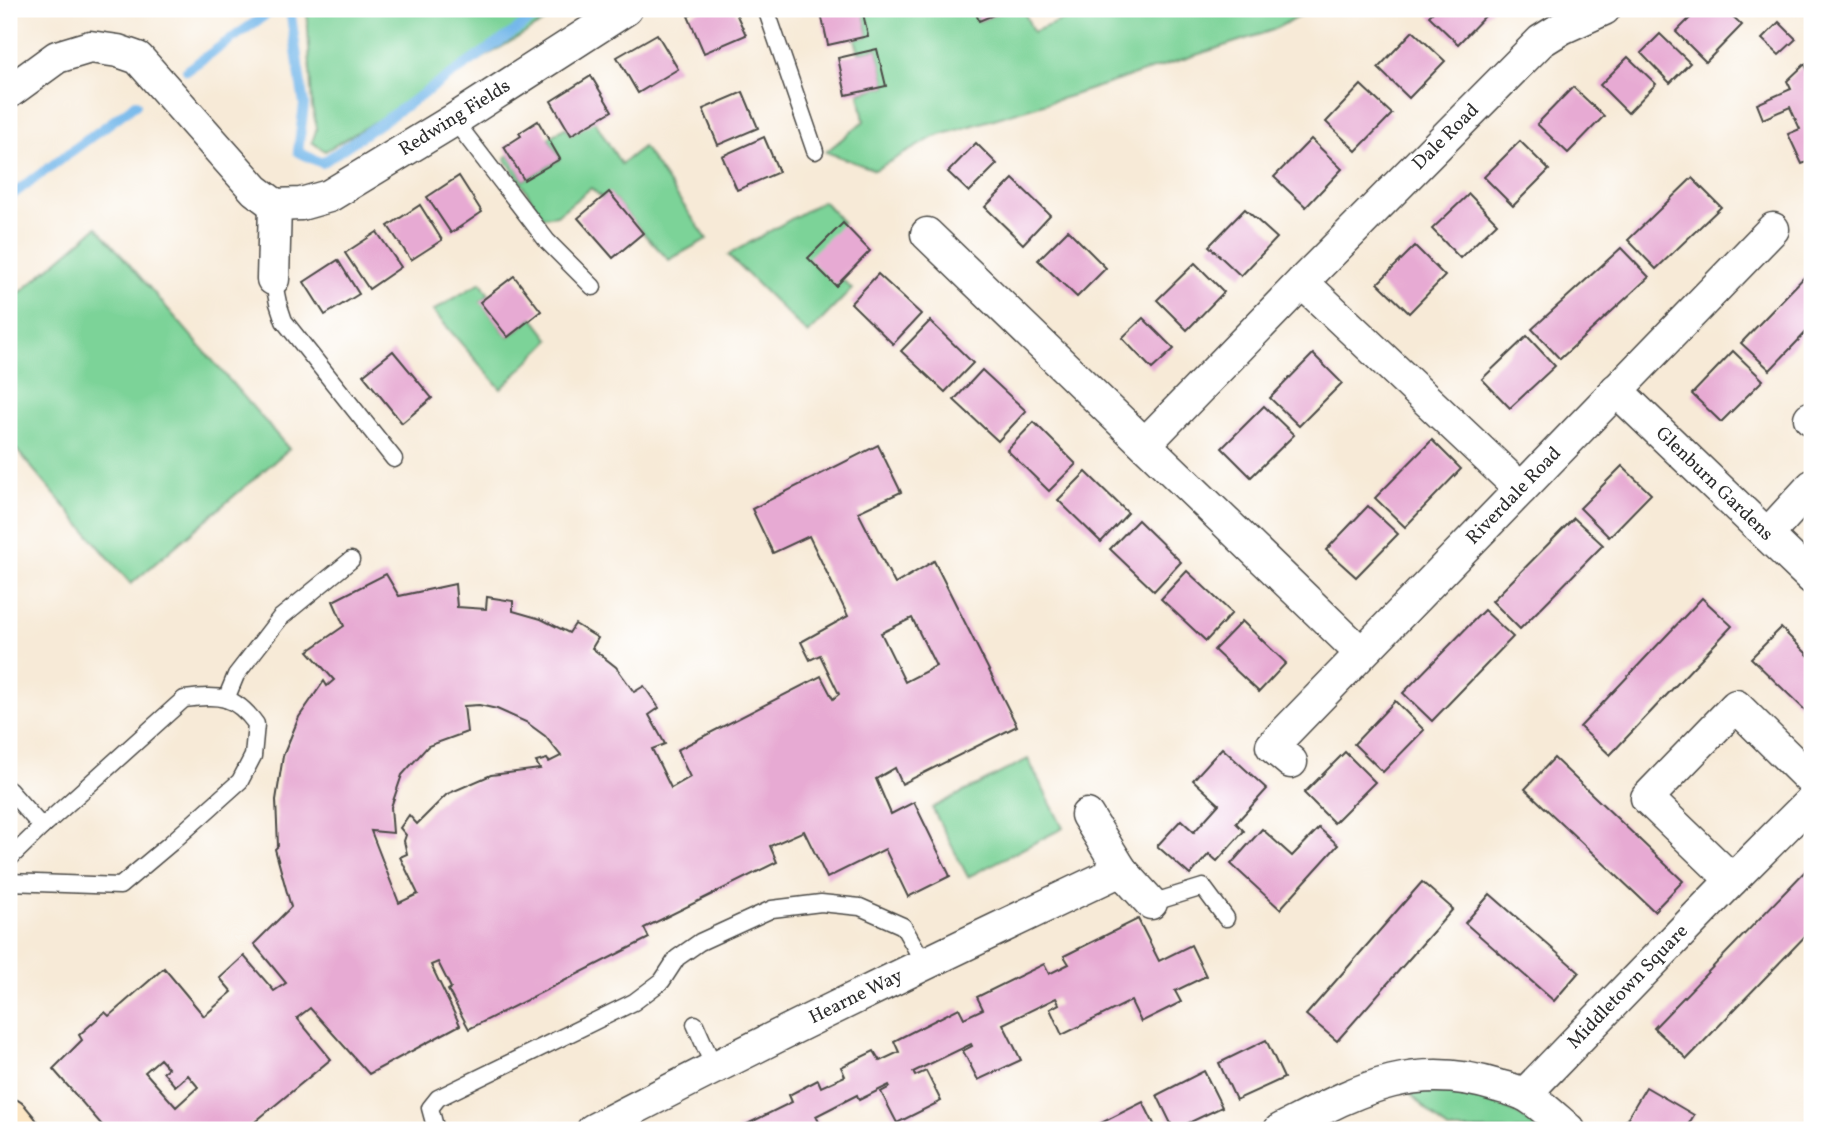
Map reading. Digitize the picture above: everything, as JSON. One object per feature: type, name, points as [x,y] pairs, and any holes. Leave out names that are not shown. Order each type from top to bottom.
[{"type":"street","name":"Redwing Fields","points":[[275,205],[301,204],[330,196],[626,9]]},
{"type":"street","name":"Dale Road","points":[[1145,444],[1541,41],[1604,9]]},
{"type":"street","points":[[9,92],[57,57],[90,47],[118,51],[138,58],[256,190],[275,205],[273,279]]},
{"type":"street","name":"Riverdale Road","points":[[1291,762],[1272,746],[1773,229]]},
{"type":"street","points":[[927,234],[1361,653]]},
{"type":"street","points":[[1302,282],[1521,489]]},
{"type":"street","name":"Glenburn Gardens","points":[[1616,390],[1812,578]]},
{"type":"street","points":[[1767,535],[1812,486]]},
{"type":"street","points":[[1732,880],[1647,798],[1736,706],[1812,781]]},
{"type":"street","name":"Middletown Square","points":[[1525,1094],[1812,800]]},
{"type":"street","points":[[1087,815],[1121,870],[1152,903]]},
{"type":"street","name":"Hearne Way","points":[[593,1130],[924,963],[1121,870]]},
{"type":"street","points":[[1280,1130],[1343,1098],[1386,1082],[1431,1074],[1478,1079],[1525,1094],[1569,1130]]},
{"type":"street","points":[[9,1118],[19,1130]]},
{"type":"lane","points":[[766,9],[815,151]]},
{"type":"lane","points":[[453,120],[547,241],[593,287]]},
{"type":"lane","points":[[273,279],[284,321],[394,459]]},
{"type":"lane","points":[[226,699],[236,675],[280,618],[351,560]]},
{"type":"lane","points":[[9,859],[184,699],[226,699],[244,708],[256,724],[253,756],[240,780],[120,886],[9,882]]},
{"type":"lane","points":[[9,790],[42,827]]},
{"type":"lane","points":[[1152,903],[1203,887],[1226,918]]},
{"type":"lane","points":[[436,1130],[430,1108],[438,1098],[634,1002],[662,981],[677,958],[700,942],[772,909],[821,903],[860,907],[903,926],[924,963]]},
{"type":"lane","points":[[695,1024],[714,1067]]},
{"type":"green space","points":[[307,9],[566,9],[325,151],[312,142],[317,128],[312,107]]},
{"type":"green space","points":[[862,9],[974,9],[979,21],[1008,9],[1023,9],[1033,32],[1089,9],[1312,9],[1273,30],[934,137],[875,170],[826,152],[864,121],[859,93],[886,86],[877,49],[859,53],[855,39],[868,36]]},
{"type":"green space","points":[[594,120],[621,164],[643,147],[707,239],[669,260],[609,193],[602,198],[591,188],[557,215],[543,217],[505,158],[509,155],[524,180],[560,159],[548,138],[566,127],[571,135]]},
{"type":"green space","points":[[823,201],[843,223],[842,279],[852,289],[808,334],[728,255]]},
{"type":"green space","points":[[97,227],[289,449],[131,584],[9,441],[9,302]]},
{"type":"green space","points":[[481,282],[489,295],[481,302],[508,337],[533,318],[550,340],[501,389],[433,311]]},
{"type":"green space","points":[[1028,759],[1063,828],[968,877],[932,808]]},
{"type":"green space","points":[[1447,1091],[1497,1104],[1540,1130],[1448,1130],[1409,1093]]},
{"type":"building","points":[[703,9],[734,9],[746,35],[704,53],[688,16]]},
{"type":"building","points":[[820,9],[862,9],[868,36],[828,45]]},
{"type":"building","points":[[974,9],[1008,9],[979,21]]},
{"type":"building","points":[[1436,9],[1492,9],[1458,44],[1429,16]]},
{"type":"building","points":[[1699,9],[1725,9],[1742,25],[1706,62],[1676,32]]},
{"type":"building","points":[[1779,22],[1796,39],[1779,55],[1762,39]]},
{"type":"building","points":[[1413,31],[1445,61],[1409,98],[1378,68]]},
{"type":"building","points":[[657,34],[678,69],[638,93],[617,57]]},
{"type":"building","points":[[1660,34],[1690,63],[1670,83],[1641,53]]},
{"type":"building","points":[[877,49],[886,86],[846,95],[838,58]]},
{"type":"building","points":[[1628,57],[1656,84],[1628,113],[1600,85]]},
{"type":"building","points":[[1805,64],[1812,82],[1812,160],[1802,164],[1788,134],[1800,129],[1790,107],[1763,119],[1757,104],[1791,89],[1787,81]]},
{"type":"building","points":[[591,76],[612,111],[571,135],[551,101]]},
{"type":"building","points":[[1361,85],[1392,114],[1356,151],[1326,122]]},
{"type":"building","points":[[1573,87],[1604,116],[1568,153],[1537,124]]},
{"type":"building","points":[[743,92],[758,128],[718,145],[703,109]]},
{"type":"building","points":[[538,121],[560,159],[524,180],[504,147]]},
{"type":"building","points":[[764,137],[779,172],[737,190],[722,156]]},
{"type":"building","points":[[1311,139],[1342,169],[1306,207],[1274,177]]},
{"type":"building","points":[[1520,141],[1549,170],[1513,206],[1484,177]]},
{"type":"building","points":[[976,143],[997,164],[969,192],[948,172]]},
{"type":"building","points":[[459,176],[482,212],[451,233],[427,197]]},
{"type":"building","points":[[1692,178],[1721,207],[1656,269],[1628,240]]},
{"type":"building","points":[[1013,179],[1050,215],[1023,244],[985,207]]},
{"type":"building","points":[[609,192],[643,233],[613,258],[578,218]]},
{"type":"building","points":[[1469,194],[1497,223],[1460,258],[1432,229]]},
{"type":"building","points":[[420,205],[442,240],[411,260],[388,226]]},
{"type":"building","points":[[1245,209],[1277,238],[1241,276],[1209,246]]},
{"type":"building","points":[[843,223],[870,251],[836,286],[808,258]]},
{"type":"building","points":[[1068,230],[1106,268],[1077,297],[1038,260]]},
{"type":"building","points":[[377,232],[401,267],[369,289],[345,253]]},
{"type":"building","points":[[1415,246],[1445,276],[1409,313],[1378,283]]},
{"type":"building","points":[[1621,248],[1649,277],[1560,359],[1532,329]]},
{"type":"building","points":[[338,260],[359,294],[325,315],[304,282]]},
{"type":"building","points":[[1195,263],[1224,292],[1187,330],[1157,300]]},
{"type":"building","points":[[1812,269],[1812,326],[1770,370],[1741,343]]},
{"type":"building","points":[[878,274],[921,314],[893,344],[851,303]]},
{"type":"building","points":[[514,276],[541,311],[508,337],[480,302]]},
{"type":"building","points":[[1143,318],[1174,349],[1152,369],[1122,338]]},
{"type":"building","points":[[930,321],[973,363],[945,392],[901,351]]},
{"type":"building","points":[[1527,336],[1555,366],[1510,408],[1482,379]]},
{"type":"building","points":[[393,351],[432,398],[402,423],[363,375]]},
{"type":"building","points":[[1733,351],[1763,380],[1721,422],[1692,394]]},
{"type":"building","points":[[1313,354],[1342,383],[1299,426],[1270,398]]},
{"type":"building","points":[[982,370],[1026,411],[998,441],[954,400]]},
{"type":"building","points":[[1264,406],[1294,435],[1251,477],[1222,448]]},
{"type":"building","points":[[1034,422],[1076,464],[1049,491],[1007,450]]},
{"type":"building","points":[[1432,440],[1461,469],[1405,527],[1375,498]]},
{"type":"building","points":[[878,445],[901,492],[858,512],[895,584],[934,561],[1017,726],[902,784],[895,768],[876,779],[891,814],[914,802],[950,876],[908,897],[885,849],[827,878],[804,831],[770,846],[777,862],[644,928],[649,938],[469,1029],[448,990],[451,988],[438,962],[431,965],[460,1025],[369,1074],[310,1008],[297,1018],[331,1059],[245,1130],[95,1130],[102,1125],[53,1069],[82,1040],[79,1035],[105,1012],[109,1016],[164,968],[204,1016],[232,992],[220,978],[244,956],[274,991],[286,983],[254,944],[291,907],[275,849],[278,846],[276,800],[283,756],[299,717],[324,681],[327,686],[334,680],[308,651],[344,626],[333,601],[386,574],[399,596],[455,584],[457,607],[486,609],[487,597],[513,601],[513,611],[541,619],[569,633],[575,624],[598,638],[592,648],[616,667],[634,692],[644,686],[659,708],[649,715],[665,744],[652,749],[671,788],[690,777],[677,750],[821,676],[833,699],[839,694],[820,655],[810,660],[801,642],[848,616],[809,536],[773,553],[752,509]],"holes":[[[912,618],[936,666],[905,682],[881,633]],[[479,705],[497,709],[526,722],[545,736],[561,756],[549,762],[547,759],[536,762],[540,769],[491,775],[447,794],[417,824],[409,815],[400,828],[406,835],[404,841],[407,854],[400,857],[418,894],[399,903],[371,831],[393,833],[391,807],[402,775],[428,746],[467,732],[464,706]],[[160,1059],[168,1068],[163,1072],[175,1086],[188,1075],[198,1087],[176,1107],[145,1072]]]},
{"type":"building","points":[[1622,466],[1651,494],[1609,537],[1580,508]]},
{"type":"building","points":[[1086,472],[1128,513],[1101,542],[1058,500]]},
{"type":"building","points":[[1368,506],[1398,534],[1356,577],[1326,550]]},
{"type":"building","points":[[1574,518],[1603,545],[1520,629],[1492,601]]},
{"type":"building","points":[[1138,520],[1181,562],[1154,591],[1110,549]]},
{"type":"building","points":[[1187,571],[1232,613],[1206,641],[1161,599]]},
{"type":"building","points":[[1702,598],[1732,626],[1610,755],[1580,727]]},
{"type":"building","points":[[1484,610],[1513,637],[1432,721],[1403,693]]},
{"type":"building","points":[[1242,621],[1286,663],[1259,692],[1214,650]]},
{"type":"building","points":[[1781,628],[1812,659],[1812,717],[1751,658]]},
{"type":"building","points":[[1395,701],[1424,730],[1383,772],[1354,744]]},
{"type":"building","points":[[1222,748],[1267,789],[1236,823],[1244,831],[1217,861],[1209,854],[1190,875],[1157,846],[1181,820],[1194,832],[1219,804],[1193,780]]},
{"type":"building","points":[[1345,752],[1375,782],[1334,823],[1304,793]]},
{"type":"building","points":[[1554,758],[1683,881],[1654,911],[1525,789]]},
{"type":"building","points":[[1319,828],[1338,845],[1280,909],[1231,864],[1262,829],[1292,856]]},
{"type":"building","points":[[1812,864],[1812,929],[1687,1059],[1654,1028]]},
{"type":"building","points":[[1422,882],[1453,909],[1337,1041],[1306,1015]]},
{"type":"building","points":[[1490,894],[1579,972],[1554,1001],[1465,923]]},
{"type":"building","points":[[1138,919],[1159,961],[1191,945],[1206,976],[1175,991],[1181,1002],[1141,1022],[1131,1001],[1062,1035],[1050,1009],[1059,1004],[1056,998],[1003,1024],[1021,1060],[978,1080],[963,1051],[972,1046],[971,1044],[913,1072],[915,1076],[926,1071],[941,1101],[897,1123],[881,1092],[890,1087],[889,1085],[859,1100],[857,1095],[816,1116],[823,1130],[735,1130],[792,1102],[789,1095],[818,1080],[821,1087],[845,1076],[841,1067],[874,1051],[880,1061],[899,1052],[894,1041],[959,1008],[964,1018],[983,1009],[977,997],[1044,964],[1049,974],[1069,964],[1064,956]]},
{"type":"building","points":[[1266,1040],[1284,1078],[1236,1100],[1219,1063]]},
{"type":"building","points":[[1204,1071],[1222,1107],[1174,1130],[1157,1095]]},
{"type":"building","points":[[1646,1087],[1694,1115],[1685,1130],[1640,1130],[1625,1122]]},
{"type":"building","points":[[1143,1102],[1157,1130],[1099,1130],[1097,1125]]},
{"type":"waterway","points":[[187,70],[274,9]]},
{"type":"waterway","points":[[290,9],[304,105],[298,152],[322,163],[550,9]]},
{"type":"waterway","points":[[9,197],[136,104]]}]
